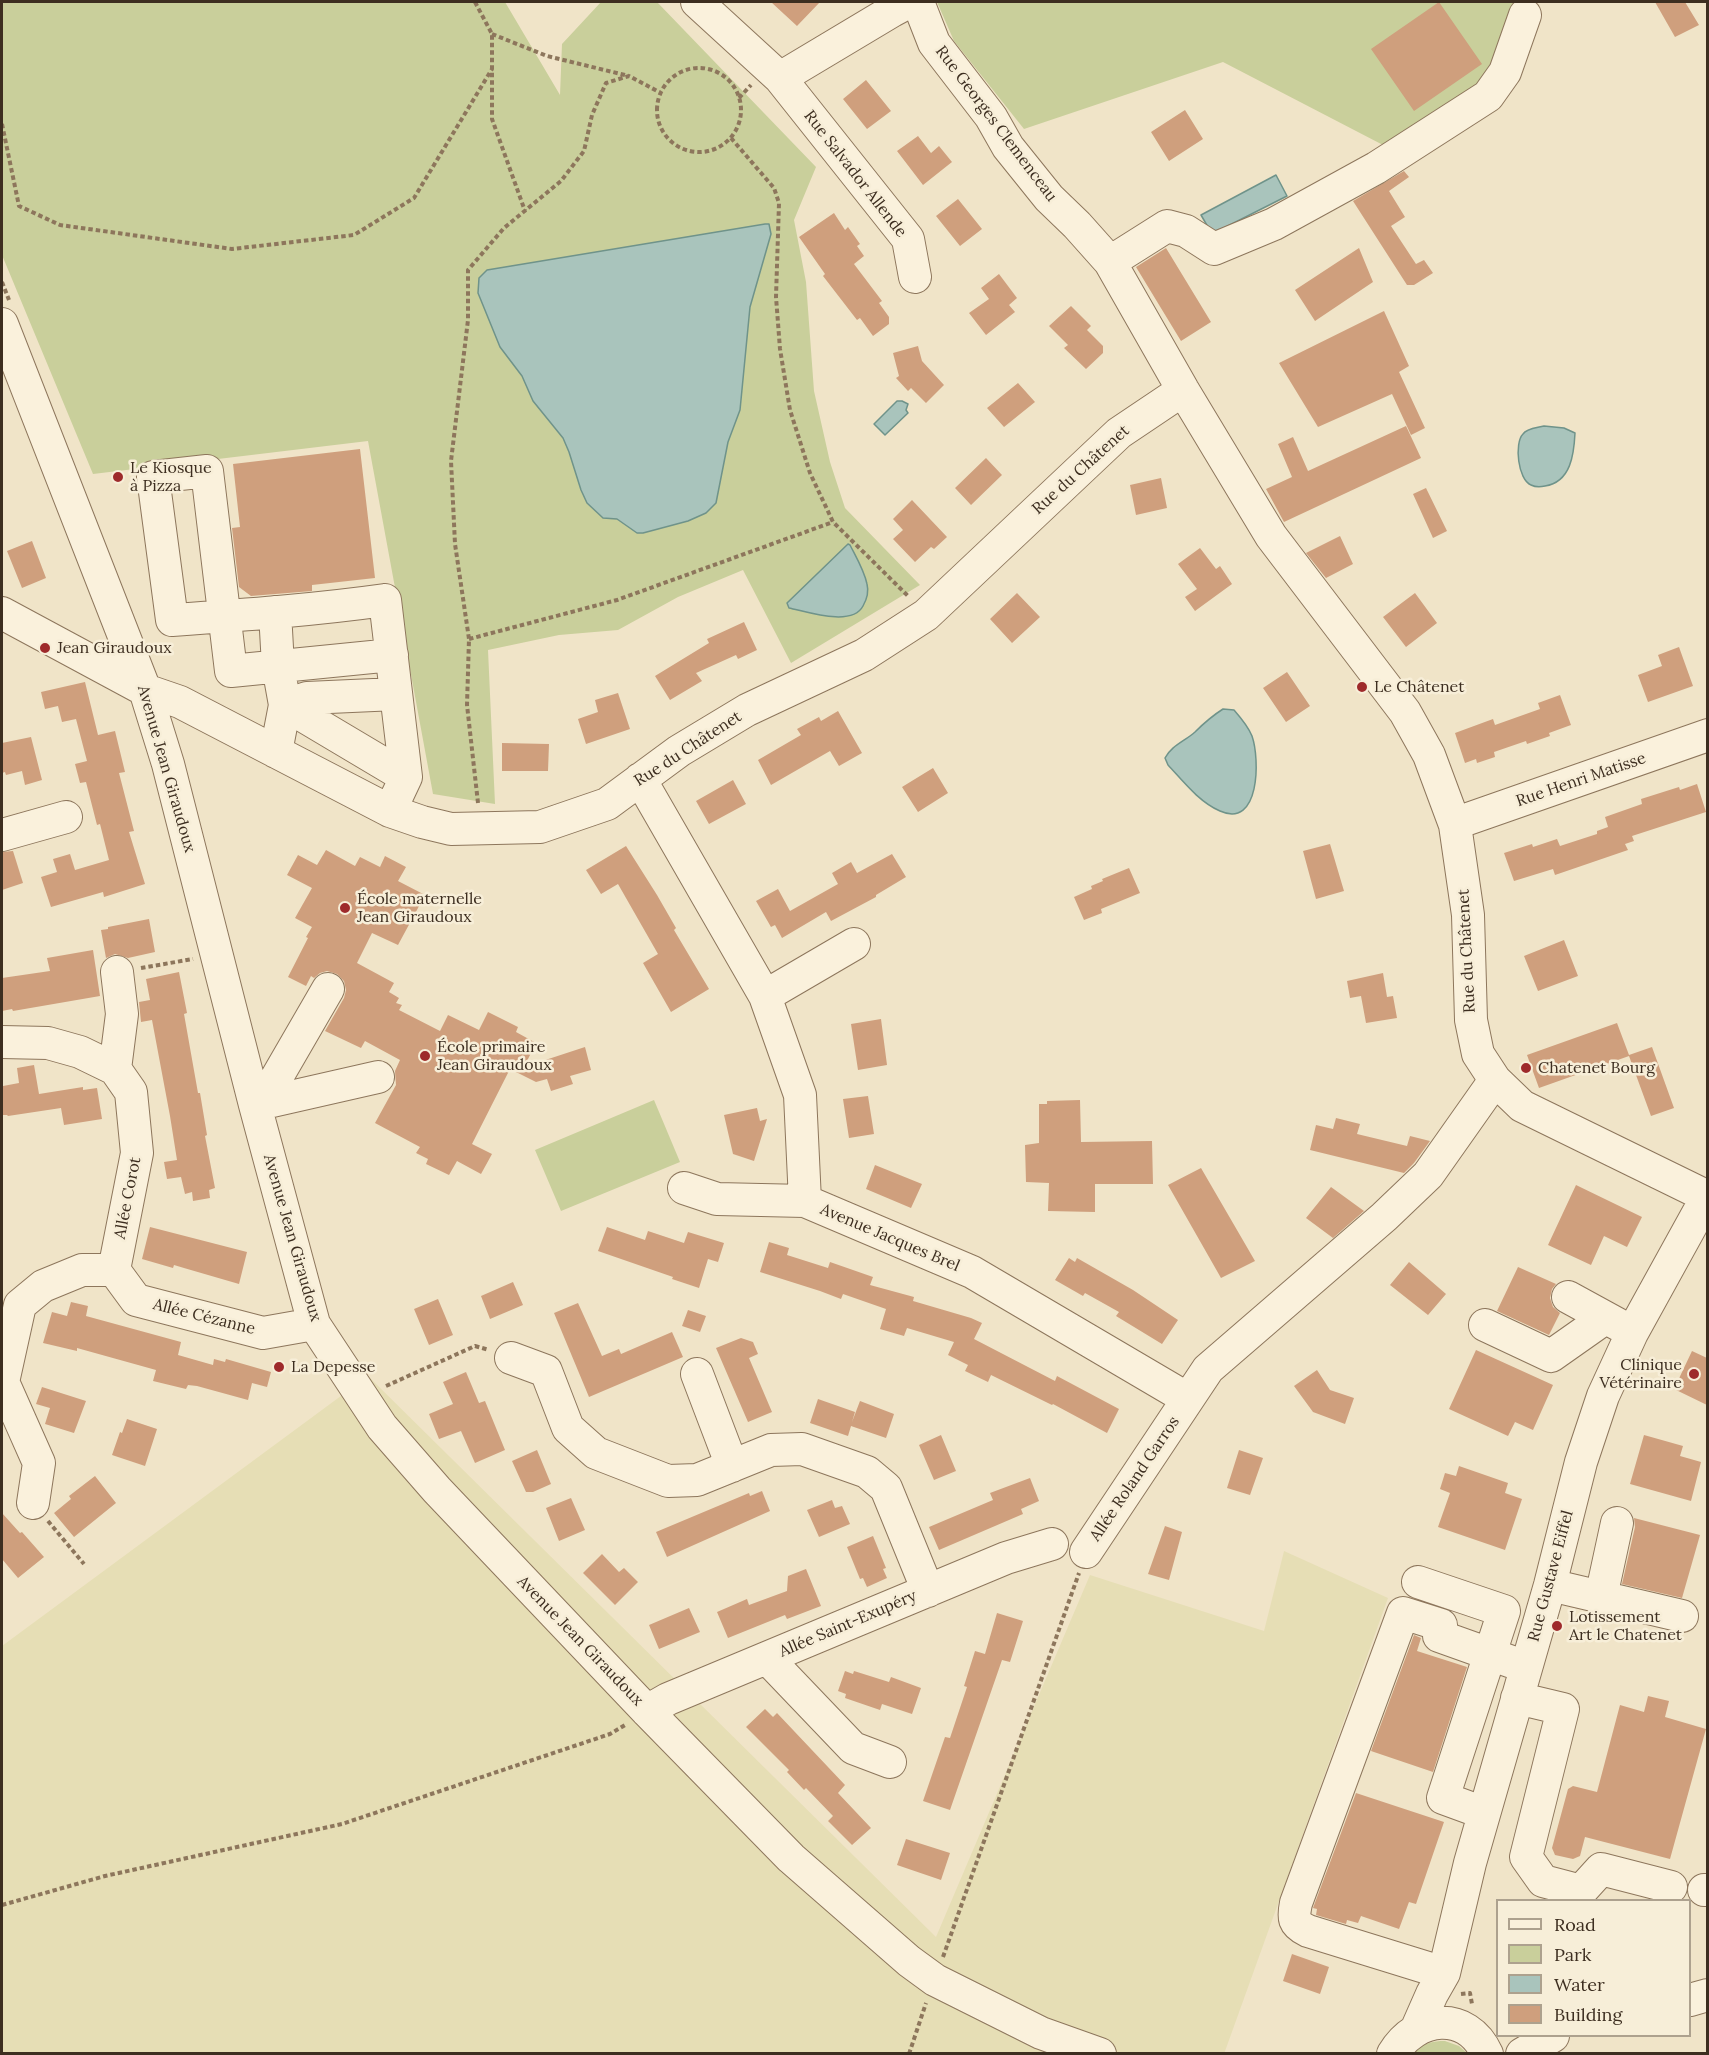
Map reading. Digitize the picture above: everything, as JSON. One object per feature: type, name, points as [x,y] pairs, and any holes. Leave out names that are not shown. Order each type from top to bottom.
[{"type":"street","name":"Rue Salvador Allende","points":[[697,2],[780,78],[908,239],[915,277]]},
{"type":"street","points":[[780,78],[892,11],[905,4],[917,2]]},
{"type":"street","name":"Rue Georges Clemenceau","points":[[917,2],[934,43],[991,117],[1008,147],[1049,198],[1110,262],[1183,390]]},
{"type":"street","points":[[1110,262],[1167,226],[1186,231],[1214,249],[1274,224],[1376,168],[1488,96],[1505,72],[1525,15]]},
{"type":"street","name":"Avenue Jean Giraudoux","points":[[6,314],[145,690],[168,764],[217,956],[259,1104],[314,1324],[382,1427],[437,1490],[647,1711],[791,1858],[909,1961],[933,1995],[1100,2054]]},
{"type":"street","name":"Rue du Châtenet","points":[[2,613],[145,690],[180,702],[390,811],[451,829],[540,827],[607,804],[679,751],[747,710],[864,654],[926,615],[1119,433],[1183,390],[1271,536],[1406,712],[1429,755],[1455,825],[1468,915],[1471,1020],[1478,1054],[1495,1080],[1522,1106],[1707,1197]]},
{"type":"street","points":[[390,811],[406,777],[392,655],[385,600],[275,612],[224,616],[172,620],[153,477],[207,471],[224,616],[231,671],[392,655]]},
{"type":"street","points":[[275,612],[278,666],[285,705],[276,752]]},
{"type":"street","points":[[285,705],[307,698],[396,694]]},
{"type":"street","points":[[285,705],[406,777]]},
{"type":"street","name":"Rue Henri Matisse","points":[[1455,825],[1707,735]]},
{"type":"street","name":"Avenue Jacques Brel","points":[[640,779],[765,996],[800,1095],[805,1201],[972,1272],[1188,1399]]},
{"type":"street","points":[[2,835],[66,817]]},
{"type":"street","points":[[765,996],[854,944]]},
{"type":"street","points":[[2,1042],[48,1043],[80,1052],[115,1069],[122,1014],[117,972]]},
{"type":"street","points":[[259,1104],[328,989]]},
{"type":"street","name":"Allée Corot","points":[[114,1270],[137,1153],[131,1092],[115,1069]]},
{"type":"street","points":[[259,1104],[378,1077]]},
{"type":"street","name":"Allée Roland Garros","points":[[1086,1552],[1208,1369],[1384,1217],[1428,1175],[1495,1080]]},
{"type":"street","points":[[684,1188],[717,1199],[805,1201]]},
{"type":"street","name":"Rue Gustave Eiffel","points":[[1417,2028],[1444,1974],[1470,1863],[1550,1585],[1581,1462],[1603,1396],[1619,1325],[1707,1197]]},
{"type":"street","points":[[33,1503],[39,1463],[2,1382],[20,1305],[43,1286],[82,1270],[114,1270]]},
{"type":"street","name":"Allée Cézanne","points":[[114,1270],[136,1300],[263,1333],[314,1324]]},
{"type":"street","points":[[1568,1297],[1619,1325]]},
{"type":"street","points":[[1485,1325],[1551,1356],[1619,1325]]},
{"type":"street","points":[[511,1358],[546,1371],[568,1428],[596,1453],[668,1481],[697,1480],[771,1450],[802,1449],[867,1472],[886,1488],[928,1591]]},
{"type":"street","points":[[697,1374],[732,1466]]},
{"type":"street","points":[[1601,1597],[1617,1523]]},
{"type":"street","name":"Allée Saint-Exupéry","points":[[647,1711],[668,1700],[1006,1558],[1052,1544]]},
{"type":"street","points":[[1418,1582],[1504,1611],[1443,1797],[1484,1813]]},
{"type":"street","points":[[1550,1585],[1682,1616]]},
{"type":"street","points":[[1483,2039],[1444,1974],[1308,1931],[1299,1927],[1294,1914],[1338,1785],[1403,1613],[1441,1626],[1438,1636],[1526,1667]]},
{"type":"street","points":[[767,1658],[853,1748],[890,1762]]},
{"type":"street","points":[[1518,1698],[1563,1709],[1526,1857],[1543,1881],[1581,1891],[1601,1869],[1671,1887]]},
{"type":"street","points":[[1691,1999],[1707,1995]]},
{"type":"street","points":[[1393,2054],[1400,2042],[1417,2028],[1437,2023],[1456,2025],[1483,2039]]},
{"type":"street","points":[[1521,2054],[1551,2037]]},
{"type":"path","points":[[475,2],[492,34],[492,119],[525,211]]},
{"type":"path","points":[[492,34],[547,56],[630,76],[661,93]]},
{"type":"path","points":[[2,124],[19,206],[60,225],[232,249],[354,235],[414,198],[492,69]]},
{"type":"path","points":[[695,69],[710,70],[723,75],[733,85],[741,105],[738,126],[731,138],[721,146],[708,151],[695,152],[671,141],[663,131],[658,112],[661,93],[670,81],[681,72],[695,69]]},
{"type":"path","points":[[481,828],[467,705],[468,639],[455,544],[451,461],[468,320],[468,270],[504,228],[561,182],[584,151],[592,115],[606,83],[630,76]]},
{"type":"path","points":[[731,138],[774,188],[779,203],[776,297],[780,349],[790,410],[810,473],[834,522],[926,615]]},
{"type":"path","points":[[2,282],[6,314]]},
{"type":"path","points":[[468,639],[617,600],[834,522]]},
{"type":"path","points":[[117,972],[217,956]]},
{"type":"path","points":[[384,1387],[475,1346],[511,1358]]},
{"type":"path","points":[[33,1503],[84,1564]]},
{"type":"path","name":"Allée Roland Garros","points":[[909,2054],[933,1995],[1086,1552]]},
{"type":"path","points":[[2,1905],[105,1876],[342,1824],[610,1734],[647,1711]]},
{"type":"shaded area","points":[[368,1376],[936,1937],[1090,1575],[1264,1631],[1284,1551],[1388,1598],[1224,2054],[2,2053],[2,1646]]},
{"type":"green space","points":[[2,2],[505,2],[560,95],[562,44],[601,2],[657,2],[816,167],[794,220],[806,282],[814,391],[830,462],[845,508],[920,585],[791,663],[743,570],[678,597],[618,630],[559,635],[488,650],[495,804],[433,794],[368,441],[93,474],[2,255]]},
{"type":"green space","points":[[937,2],[1514,2],[1506,46],[1487,82],[1383,145],[1223,62],[1024,129],[954,41]]},
{"type":"green space","points":[[654,1100],[680,1162],[561,1211],[535,1150]]},
{"type":"green space","points":[[1445,2041],[1459,2046],[1467,2053],[1413,2054],[1428,2043]]},
{"type":"water","points":[[1276,175],[1287,196],[1212,234],[1201,215]]},
{"type":"water","points":[[769,224],[771,234],[750,307],[740,410],[728,442],[716,503],[706,513],[688,521],[643,533],[637,533],[617,519],[603,518],[587,503],[563,438],[533,401],[522,376],[500,347],[478,293],[479,278],[487,270]]},
{"type":"water","points":[[897,401],[908,404],[906,410],[908,413],[885,435],[874,424]]},
{"type":"water","points":[[1544,426],[1564,428],[1575,433],[1574,450],[1566,473],[1561,479],[1554,483],[1536,486],[1527,482],[1520,469],[1519,445],[1525,432]]},
{"type":"water","points":[[848,544],[862,569],[868,587],[863,606],[849,616],[840,617],[818,615],[789,608],[787,603]]},
{"type":"water","points":[[1223,709],[1234,710],[1246,725],[1255,747],[1254,789],[1250,801],[1243,810],[1233,814],[1220,811],[1198,797],[1168,765],[1165,758],[1174,747]]},
{"type":"building","points":[[771,2],[820,2],[797,26]]},
{"type":"building","points":[[1439,2],[1482,64],[1414,111],[1371,49]]},
{"type":"building","points":[[1655,2],[1685,2],[1699,25],[1675,37]]},
{"type":"building","points":[[866,80],[891,111],[867,129],[843,99]]},
{"type":"building","points":[[1185,110],[1203,139],[1169,161],[1151,132]]},
{"type":"building","points":[[918,136],[931,153],[939,146],[952,162],[923,185],[897,151]]},
{"type":"building","points":[[1404,171],[1409,177],[1389,191],[1405,217],[1391,226],[1416,264],[1424,260],[1433,273],[1414,285],[1407,285],[1353,201]]},
{"type":"building","points":[[958,199],[982,229],[960,246],[936,216]]},
{"type":"building","points":[[834,213],[845,230],[848,227],[860,244],[857,246],[864,256],[854,264],[882,301],[879,303],[889,317],[889,324],[873,336],[860,318],[857,320],[823,276],[825,274],[799,237]]},
{"type":"building","points":[[1166,248],[1211,322],[1181,341],[1136,267]]},
{"type":"building","points":[[1359,248],[1373,282],[1315,321],[1295,290]]},
{"type":"building","points":[[999,274],[1017,298],[1009,305],[1015,312],[986,335],[969,313],[989,299],[981,288]]},
{"type":"building","points":[[1071,306],[1091,326],[1087,330],[1103,346],[1103,353],[1086,369],[1064,348],[1068,345],[1049,326]]},
{"type":"building","points":[[1384,311],[1409,366],[1399,372],[1425,428],[1411,435],[1392,394],[1318,427],[1279,363]]},
{"type":"building","points":[[918,346],[922,361],[944,385],[926,403],[911,388],[908,391],[896,378],[899,376],[893,353]]},
{"type":"building","points":[[1018,383],[1035,402],[1004,427],[987,408]]},
{"type":"building","points":[[1406,426],[1421,458],[1284,522],[1266,489],[1292,477],[1278,444],[1293,437],[1308,471]]},
{"type":"building","points":[[360,449],[375,578],[312,585],[312,591],[251,596],[239,587],[232,528],[240,527],[233,464]]},
{"type":"building","points":[[986,458],[1002,475],[971,505],[955,488]]},
{"type":"building","points":[[1161,478],[1167,508],[1136,515],[1130,485]]},
{"type":"building","points":[[1426,488],[1447,531],[1433,538],[1413,494]]},
{"type":"building","points":[[912,500],[947,537],[934,549],[931,547],[915,562],[893,539],[903,530],[893,519]]},
{"type":"building","points":[[1340,536],[1353,564],[1326,578],[1306,553]]},
{"type":"building","points":[[32,541],[46,578],[22,588],[7,551]]},
{"type":"building","points":[[1200,548],[1216,569],[1220,566],[1232,584],[1195,611],[1185,597],[1197,589],[1178,564]]},
{"type":"building","points":[[1017,593],[1040,617],[1012,643],[990,619]]},
{"type":"building","points":[[1415,593],[1437,623],[1406,647],[1383,617]]},
{"type":"building","points":[[744,622],[757,650],[738,659],[736,655],[696,673],[702,681],[670,700],[655,676],[709,643],[707,639]]},
{"type":"building","points":[[1679,647],[1693,686],[1648,702],[1638,675],[1662,666],[1658,655]]},
{"type":"building","points":[[1287,672],[1310,706],[1286,722],[1263,688]]},
{"type":"building","points":[[85,682],[98,735],[115,731],[125,772],[119,773],[134,831],[129,832],[145,884],[104,897],[103,892],[51,907],[41,877],[57,872],[53,859],[70,854],[75,870],[109,860],[86,782],[80,783],[75,764],[87,761],[76,719],[62,722],[58,706],[45,709],[41,692]]},
{"type":"building","points":[[618,693],[630,729],[586,744],[578,719],[598,712],[595,700]]},
{"type":"building","points":[[1560,695],[1571,725],[1549,733],[1550,736],[1494,752],[1495,757],[1477,763],[1476,759],[1465,763],[1455,733],[1493,719],[1495,725],[1540,709],[1538,703]]},
{"type":"building","points":[[838,711],[862,753],[839,766],[830,751],[771,785],[758,760],[801,735],[797,729],[819,717],[821,721]]},
{"type":"building","points":[[31,737],[42,780],[25,785],[22,771],[6,775],[5,772],[2,773],[2,743]]},
{"type":"building","points":[[502,743],[549,744],[548,771],[502,771]]},
{"type":"building","points":[[933,768],[948,793],[918,812],[902,787]]},
{"type":"building","points":[[733,780],[746,804],[709,824],[696,801]]},
{"type":"building","points":[[1697,784],[1706,812],[1632,836],[1634,841],[1625,844],[1628,850],[1555,875],[1553,869],[1514,881],[1504,853],[1557,839],[1560,846],[1597,834],[1597,831],[1608,827],[1605,817],[1642,804],[1641,799]]},
{"type":"building","points":[[1330,844],[1344,891],[1316,899],[1303,851]]},
{"type":"building","points":[[626,846],[657,895],[676,928],[674,930],[709,989],[671,1012],[643,963],[658,954],[618,884],[601,894],[586,870]]},
{"type":"building","points":[[326,850],[355,866],[360,857],[380,867],[385,856],[406,867],[398,881],[425,895],[398,945],[372,933],[357,963],[394,983],[389,992],[399,998],[396,1003],[402,1005],[399,1010],[440,1031],[448,1015],[479,1030],[488,1012],[518,1027],[516,1032],[536,1043],[524,1067],[585,1047],[591,1070],[570,1076],[573,1084],[551,1091],[547,1079],[536,1082],[510,1069],[472,1144],[492,1154],[481,1174],[457,1161],[449,1175],[426,1164],[428,1159],[416,1153],[420,1147],[375,1123],[396,1085],[395,1071],[400,1060],[365,1041],[361,1048],[325,1031],[344,998],[346,990],[344,981],[337,974],[327,971],[314,978],[311,976],[306,986],[288,977],[312,927],[295,918],[312,888],[287,875],[298,855],[317,865]]},
{"type":"building","points":[[13,851],[23,883],[2,890],[2,852]]},
{"type":"building","points":[[892,854],[906,877],[876,897],[831,921],[826,912],[782,938],[775,925],[771,927],[756,901],[778,889],[790,911],[838,884],[832,873],[851,862],[857,873]]},
{"type":"building","points":[[1129,868],[1140,893],[1101,909],[1102,913],[1084,920],[1074,897],[1092,889],[1091,886],[1103,881],[1102,879]]},
{"type":"building","points":[[149,919],[155,952],[128,958],[115,954],[106,958],[101,930]]},
{"type":"building","points":[[1564,940],[1578,976],[1538,991],[1524,956]]},
{"type":"building","points":[[93,950],[100,996],[2,1011],[2,978],[50,971],[47,958]]},
{"type":"building","points":[[179,972],[187,1013],[184,1014],[198,1093],[200,1093],[215,1188],[209,1190],[210,1198],[193,1201],[192,1192],[185,1194],[181,1177],[167,1179],[164,1162],[177,1160],[152,1020],[141,1022],[139,1002],[150,1000],[146,979]]},
{"type":"building","points":[[1383,973],[1387,997],[1393,996],[1397,1018],[1366,1023],[1361,996],[1350,998],[1347,981]]},
{"type":"building","points":[[881,1019],[887,1065],[858,1070],[851,1024]]},
{"type":"building","points":[[1617,1023],[1629,1055],[1652,1047],[1674,1108],[1651,1116],[1629,1056],[1539,1088],[1527,1055]]},
{"type":"building","points":[[34,1065],[39,1094],[83,1087],[83,1090],[97,1088],[102,1119],[64,1125],[61,1108],[2,1115],[3,1086],[19,1083],[17,1068]]},
{"type":"building","points":[[868,1096],[874,1134],[849,1138],[843,1099]]},
{"type":"building","points":[[1080,1100],[1081,1142],[1152,1141],[1153,1184],[1095,1184],[1095,1212],[1048,1211],[1049,1183],[1026,1182],[1025,1145],[1039,1143],[1039,1104],[1047,1104],[1047,1101]]},
{"type":"building","points":[[757,1108],[760,1121],[767,1119],[754,1161],[733,1154],[724,1115]]},
{"type":"building","points":[[1336,1118],[1360,1124],[1357,1134],[1407,1146],[1410,1136],[1430,1141],[1404,1173],[1310,1150],[1316,1125],[1333,1129]]},
{"type":"building","points":[[875,1165],[922,1184],[911,1208],[866,1189]]},
{"type":"building","points":[[1201,1168],[1255,1261],[1221,1278],[1168,1185]]},
{"type":"building","points":[[1576,1185],[1642,1217],[1627,1247],[1604,1236],[1591,1265],[1548,1245]]},
{"type":"building","points":[[1331,1187],[1364,1211],[1333,1238],[1306,1218]]},
{"type":"building","points":[[150,1227],[247,1252],[239,1284],[174,1265],[173,1268],[142,1259]]},
{"type":"building","points":[[607,1227],[645,1240],[648,1231],[684,1243],[688,1232],[724,1243],[718,1262],[708,1259],[699,1288],[598,1251]]},
{"type":"building","points":[[769,1242],[789,1248],[787,1255],[828,1268],[830,1262],[873,1277],[870,1285],[914,1297],[913,1301],[982,1323],[974,1339],[1055,1381],[1057,1376],[1119,1409],[1107,1433],[991,1375],[988,1382],[965,1371],[968,1365],[948,1355],[954,1342],[907,1328],[904,1336],[880,1329],[886,1309],[843,1294],[841,1299],[760,1272]]},
{"type":"building","points":[[1069,1258],[1075,1262],[1077,1258],[1133,1290],[1178,1320],[1162,1344],[1116,1316],[1119,1312],[1055,1280]]},
{"type":"building","points":[[1409,1262],[1446,1294],[1428,1315],[1390,1285]]},
{"type":"building","points":[[1518,1267],[1556,1284],[1550,1298],[1553,1307],[1560,1313],[1549,1335],[1497,1311]]},
{"type":"building","points":[[513,1282],[523,1305],[490,1319],[481,1296]]},
{"type":"building","points":[[438,1299],[453,1335],[429,1345],[414,1309]]},
{"type":"building","points":[[71,1302],[88,1306],[86,1316],[181,1342],[178,1355],[213,1365],[214,1359],[225,1362],[226,1359],[271,1372],[267,1387],[252,1383],[248,1400],[197,1386],[188,1385],[186,1389],[153,1381],[156,1370],[77,1348],[77,1351],[43,1343],[52,1312],[67,1316]]},
{"type":"building","points":[[578,1303],[602,1356],[619,1349],[621,1354],[672,1332],[683,1357],[589,1397],[554,1313]]},
{"type":"building","points":[[688,1310],[706,1316],[700,1332],[682,1326]]},
{"type":"building","points":[[741,1338],[753,1342],[758,1354],[749,1358],[772,1412],[748,1422],[716,1348]]},
{"type":"building","points":[[1476,1350],[1553,1385],[1533,1430],[1515,1422],[1508,1436],[1449,1409]]},
{"type":"building","name":"Clinique Vétérinaire","points":[[1692,1351],[1707,1358],[1707,1405],[1674,1389]]},
{"type":"building","points":[[1317,1370],[1330,1390],[1354,1398],[1345,1424],[1313,1412],[1294,1386]]},
{"type":"building","points":[[466,1372],[479,1403],[485,1401],[505,1450],[475,1463],[461,1431],[439,1439],[429,1414],[453,1404],[443,1382]]},
{"type":"building","points":[[42,1387],[86,1401],[74,1433],[45,1424],[50,1408],[36,1404]]},
{"type":"building","points":[[818,1399],[855,1412],[852,1422],[860,1401],[894,1414],[886,1438],[851,1426],[848,1436],[810,1423]]},
{"type":"building","points":[[127,1419],[157,1429],[145,1466],[112,1455]]},
{"type":"building","points":[[941,1435],[956,1471],[934,1480],[919,1445]]},
{"type":"building","points":[[1644,1435],[1683,1446],[1680,1456],[1701,1462],[1691,1501],[1630,1484]]},
{"type":"building","points":[[537,1450],[551,1484],[533,1492],[526,1492],[512,1461]]},
{"type":"building","points":[[1239,1450],[1263,1458],[1250,1495],[1227,1488]]},
{"type":"building","points":[[1459,1466],[1508,1483],[1505,1493],[1522,1499],[1505,1550],[1438,1527],[1450,1493],[1440,1489],[1445,1473],[1456,1476]]},
{"type":"building","points":[[95,1476],[116,1503],[74,1537],[54,1513],[71,1499],[69,1496]]},
{"type":"building","points":[[1030,1478],[1039,1501],[1021,1509],[1023,1514],[939,1550],[929,1527],[993,1500],[990,1493]]},
{"type":"building","points":[[762,1491],[770,1511],[667,1557],[656,1532],[749,1493],[750,1496]]},
{"type":"building","points":[[571,1498],[585,1530],[559,1541],[546,1508]]},
{"type":"building","points":[[832,1500],[835,1508],[842,1506],[850,1524],[819,1537],[807,1510]]},
{"type":"building","points":[[2,1513],[44,1557],[18,1578],[2,1559]]},
{"type":"building","points":[[1634,1518],[1700,1535],[1682,1598],[1622,1584],[1635,1527]]},
{"type":"building","points":[[1165,1526],[1182,1532],[1169,1580],[1148,1574]]},
{"type":"building","points":[[873,1536],[886,1568],[883,1569],[887,1578],[867,1587],[863,1578],[860,1579],[847,1547]]},
{"type":"building","points":[[602,1554],[619,1572],[624,1568],[638,1582],[615,1605],[583,1573]]},
{"type":"building","points":[[806,1569],[821,1606],[787,1619],[785,1615],[728,1638],[717,1612],[747,1599],[749,1605],[787,1591],[788,1576]]},
{"type":"building","points":[[689,1608],[700,1632],[659,1649],[649,1625]]},
{"type":"building","points":[[997,1613],[1023,1621],[1010,1662],[1002,1660],[950,1810],[923,1801],[945,1737],[950,1738],[967,1687],[964,1686],[975,1651],[985,1654]]},
{"type":"building","points":[[1414,1635],[1421,1638],[1417,1651],[1467,1667],[1433,1772],[1371,1751]]},
{"type":"building","points":[[845,1671],[853,1674],[854,1671],[889,1682],[891,1677],[921,1688],[912,1714],[882,1704],[880,1710],[845,1698],[846,1694],[838,1691]]},
{"type":"building","points":[[1648,1696],[1669,1701],[1665,1717],[1706,1729],[1670,1859],[1585,1837],[1580,1856],[1573,1859],[1555,1855],[1552,1848],[1568,1789],[1573,1786],[1597,1792],[1620,1705],[1644,1712]]},
{"type":"building","points":[[765,1709],[773,1717],[777,1713],[845,1785],[838,1793],[871,1828],[852,1845],[828,1821],[833,1816],[806,1788],[804,1790],[787,1772],[789,1770],[746,1727]]},
{"type":"building","points":[[1356,1793],[1444,1822],[1416,1904],[1409,1902],[1399,1929],[1361,1916],[1358,1923],[1347,1920],[1346,1924],[1316,1915],[1317,1909],[1313,1908]]},
{"type":"building","points":[[906,1839],[950,1853],[941,1880],[897,1865]]},
{"type":"building","points":[[1292,1954],[1329,1967],[1320,1994],[1283,1981]]},
{"type":"place","name":"Le Kiosque à Pizza","points":[[118,477]]},
{"type":"place","name":"Jean Giraudoux","points":[[45,648]]},
{"type":"place","name":"Le Châtenet","points":[[1362,687]]},
{"type":"place","name":"École maternelle Jean Giraudoux","points":[[345,908]]},
{"type":"place","name":"École primaire Jean Giraudoux","points":[[425,1056]]},
{"type":"place","name":"Chatenet Bourg","points":[[1526,1068]]},
{"type":"place","name":"La Depesse","points":[[279,1367]]},
{"type":"place","name":"Clinique Vétérinaire","points":[[1694,1374]]},
{"type":"place","name":"Lotissement Art le Chatenet","points":[[1557,1626]]}]
